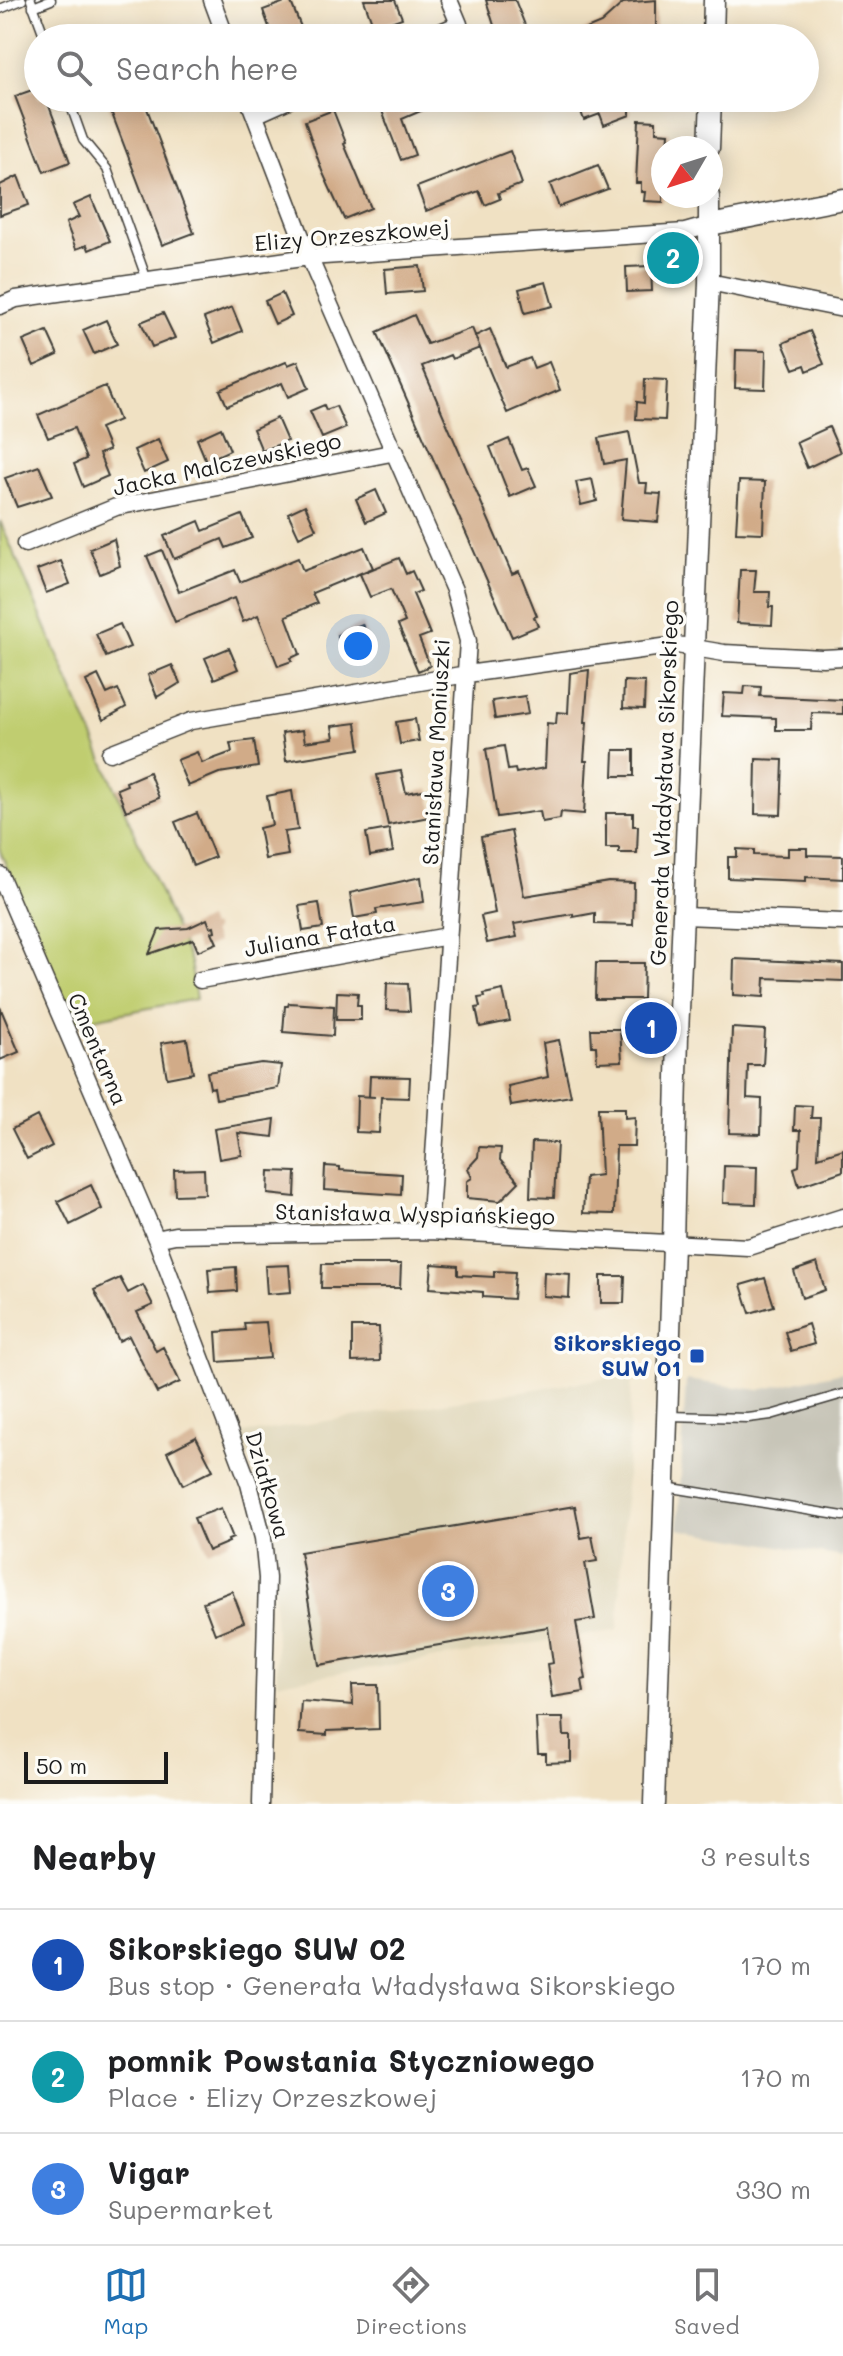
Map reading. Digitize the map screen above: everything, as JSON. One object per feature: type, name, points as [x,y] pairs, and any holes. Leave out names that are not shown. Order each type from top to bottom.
[{"type":"street","points":[[212,0],[221,24]]},
{"type":"street","points":[[449,0],[459,24]]},
{"type":"street","points":[[713,24],[714,0]]},
{"type":"street","name":"Stanisława Moniuszki","points":[[254,112],[309,257],[454,590],[468,641],[429,1231]]},
{"type":"street","points":[[255,115],[262,112]]},
{"type":"street","points":[[709,136],[710,112]]},
{"type":"street","points":[[710,225],[843,199]]},
{"type":"street","name":"Generała Władysława Sikorskiego","points":[[654,1804],[709,208]]},
{"type":"street","name":"Elizy Orzeszkowej","points":[[0,306],[16,299],[309,257],[685,232],[710,225]]},
{"type":"street","points":[[709,282],[843,309]]},
{"type":"street","name":"Jacka Malczewskiego","points":[[25,544],[116,507],[396,452]]},
{"type":"street","points":[[110,753],[191,721],[467,674],[677,645],[724,653],[843,657]]},
{"type":"street","name":"Cmentarna","points":[[0,875],[156,1239]]},
{"type":"street","points":[[683,916],[843,922]]},
{"type":"street","name":"Juliana Fałata","points":[[200,980],[448,936]]},
{"type":"street","name":"Stanisława Wyspiańskiego","points":[[156,1239],[175,1235],[429,1231],[748,1247],[843,1217]]},
{"type":"street","name":"Działkowa","points":[[156,1239],[249,1484],[263,1538],[267,1578],[261,1804]]},
{"type":"lane","points":[[0,9],[22,0]]},
{"type":"lane","points":[[40,24],[32,3],[51,0]]},
{"type":"lane","points":[[73,112],[83,140],[107,169],[147,280]]},
{"type":"lane","points":[[667,1416],[748,1418],[771,1415],[843,1394]]},
{"type":"lane","points":[[664,1486],[843,1516]]},
{"type":"shaded area","points":[[843,1372],[843,1557],[678,1529],[686,1380],[759,1390]]},
{"type":"shaded area","points":[[614,1377],[632,1378],[618,1630],[277,1683],[273,1546],[242,1434]]},
{"type":"green space","points":[[0,521],[190,962],[196,999],[72,1023],[0,851]]},
{"type":"building","points":[[290,0],[300,24],[268,24],[263,10]]},
{"type":"building","points":[[364,0],[395,0],[402,18],[385,24],[373,24]]},
{"type":"building","points":[[486,0],[515,0],[524,24],[494,24]]},
{"type":"building","points":[[656,0],[656,24],[599,24],[623,3]]},
{"type":"building","points":[[24,93],[24,112],[51,112],[70,162],[44,172],[15,96]]},
{"type":"building","points":[[111,112],[148,112],[194,233],[162,245]]},
{"type":"building","points":[[334,112],[371,208],[344,219],[322,171],[305,121]]},
{"type":"building","points":[[382,112],[418,112],[402,119],[415,155],[401,160]]},
{"type":"building","points":[[581,112],[630,112],[630,115],[604,125],[600,114],[584,120]]},
{"type":"building","points":[[639,120],[656,121],[656,132],[669,133],[669,136],[651,136],[651,201],[644,201],[645,192],[641,192],[641,183],[636,183]]},
{"type":"building","points":[[510,151],[522,184],[498,193],[500,199],[485,205],[479,191],[426,211],[417,187]]},
{"type":"building","points":[[598,165],[608,189],[559,207],[550,184]]},
{"type":"building","points":[[18,176],[29,205],[0,215],[0,185]]},
{"type":"building","points":[[91,197],[110,241],[89,250],[87,245],[76,249],[66,223],[79,217],[73,205]]},
{"type":"building","points":[[420,266],[423,291],[387,294],[385,269]]},
{"type":"building","points":[[651,266],[652,291],[627,292],[626,267]]},
{"type":"building","points":[[546,282],[553,306],[525,313],[519,289]]},
{"type":"building","points":[[282,293],[292,316],[275,324],[265,301]]},
{"type":"building","points":[[232,307],[242,331],[214,343],[204,318]]},
{"type":"building","points":[[163,313],[175,338],[152,347],[141,322]]},
{"type":"building","points":[[414,315],[427,344],[472,328],[480,348],[422,366],[512,574],[519,571],[537,616],[534,617],[538,626],[512,637],[377,332]]},
{"type":"building","points":[[106,320],[117,344],[94,354],[83,330]]},
{"type":"building","points":[[490,329],[506,367],[530,358],[534,368],[549,362],[560,390],[507,413],[475,336]]},
{"type":"building","points":[[47,331],[58,355],[34,366],[23,341]]},
{"type":"building","points":[[810,331],[824,364],[807,371],[805,365],[794,369],[783,343]]},
{"type":"building","points":[[736,350],[766,351],[765,389],[735,388]]},
{"type":"building","points":[[298,361],[309,388],[288,397],[282,383],[227,406],[220,390],[286,362],[288,365]]},
{"type":"building","points":[[645,379],[667,380],[665,420],[636,419],[637,402],[644,403]]},
{"type":"building","points":[[105,386],[119,420],[100,428],[109,450],[99,454],[108,476],[83,487],[74,464],[86,459],[74,428],[48,438],[38,415]]},
{"type":"building","points":[[324,405],[326,410],[336,406],[346,428],[322,438],[310,411]]},
{"type":"building","points":[[277,418],[287,441],[262,451],[253,429]]},
{"type":"building","points":[[829,427],[840,452],[807,468],[796,442]]},
{"type":"building","points":[[221,428],[230,450],[206,461],[197,439]]},
{"type":"building","points":[[629,432],[639,483],[647,483],[646,493],[661,494],[658,522],[621,519],[626,460],[604,464],[599,438]]},
{"type":"building","points":[[158,439],[168,462],[144,473],[134,450]]},
{"type":"building","points":[[509,439],[522,470],[528,468],[536,486],[510,497],[490,447]]},
{"type":"building","points":[[39,466],[52,496],[17,507],[5,478]]},
{"type":"building","points":[[592,479],[597,501],[581,505],[576,482]]},
{"type":"building","points":[[739,481],[765,482],[763,533],[736,532]]},
{"type":"building","points":[[376,490],[386,513],[366,522],[356,499]]},
{"type":"building","points":[[305,505],[316,529],[299,537],[288,513]]},
{"type":"building","points":[[242,515],[252,538],[226,548],[222,539],[174,559],[164,536],[199,521],[203,531]]},
{"type":"building","points":[[114,539],[120,566],[100,574],[90,549]]},
{"type":"building","points":[[364,547],[373,568],[312,593],[317,603],[286,616],[300,654],[278,666],[258,615],[243,622],[234,598],[175,622],[147,556],[162,550],[179,592],[235,570],[240,582],[298,558],[303,571]]},
{"type":"building","points":[[399,558],[406,574],[412,571],[421,591],[413,594],[430,634],[419,638],[430,666],[418,671],[398,625],[405,622],[391,589],[370,597],[360,574]]},
{"type":"building","points":[[61,561],[70,584],[46,593],[37,570]]},
{"type":"building","points":[[740,570],[756,570],[754,592],[770,592],[772,625],[737,623]]},
{"type":"building","points":[[120,624],[130,647],[106,657],[96,634]]},
{"type":"building","points":[[362,624],[370,643],[346,657],[337,635]]},
{"type":"building","points":[[229,648],[238,669],[214,679],[205,658]]},
{"type":"building","points":[[172,665],[180,683],[157,697],[148,675]]},
{"type":"building","points":[[589,670],[584,814],[561,812],[560,819],[542,822],[540,811],[497,817],[486,749],[504,746],[508,770],[515,769],[516,773],[545,768],[547,723],[556,724],[557,712],[568,713],[570,673]]},
{"type":"building","points":[[98,675],[107,694],[118,689],[126,707],[103,720],[86,681]]},
{"type":"building","points":[[624,681],[645,682],[644,709],[623,708]]},
{"type":"building","points":[[745,686],[761,687],[760,696],[843,700],[843,714],[812,713],[811,730],[776,730],[776,718],[722,716],[724,693],[744,694]]},
{"type":"building","points":[[525,696],[528,714],[495,719],[492,701]]},
{"type":"building","points":[[415,719],[419,741],[400,744],[396,722]]},
{"type":"building","points":[[356,723],[360,749],[286,761],[282,733],[303,730],[305,742],[334,738],[332,726]]},
{"type":"building","points":[[254,740],[258,767],[219,773],[188,786],[177,760],[197,752],[202,763],[232,752],[230,743]]},
{"type":"building","points":[[614,750],[634,750],[634,776],[613,776]]},
{"type":"building","points":[[756,759],[783,760],[781,815],[755,814]]},
{"type":"building","points":[[401,771],[406,793],[429,789],[434,816],[388,825],[377,775]]},
{"type":"building","points":[[149,772],[159,798],[126,811],[117,789]]},
{"type":"building","points":[[292,791],[298,830],[284,832],[288,855],[265,859],[259,828],[272,825],[267,796]]},
{"type":"building","points":[[197,813],[215,857],[193,866],[175,822]]},
{"type":"building","points":[[606,813],[633,813],[633,826],[638,826],[637,853],[619,853],[619,848],[606,848]]},
{"type":"building","points":[[389,829],[393,852],[370,856],[366,833]]},
{"type":"building","points":[[511,831],[524,896],[609,882],[634,883],[633,925],[595,924],[595,913],[573,917],[573,914],[514,924],[517,937],[487,943],[481,916],[495,913],[481,837]]},
{"type":"building","points":[[788,848],[807,848],[807,855],[843,856],[843,879],[728,878],[728,857],[737,857],[737,849],[754,850],[754,855],[788,856]]},
{"type":"building","points":[[421,877],[424,902],[376,909],[377,914],[354,918],[350,893]]},
{"type":"building","points":[[319,903],[323,928],[303,931],[299,906]]},
{"type":"building","points":[[207,919],[210,927],[214,926],[215,931],[212,932],[217,943],[198,951],[193,939],[149,954],[159,930],[188,928]]},
{"type":"building","points":[[734,959],[843,964],[843,981],[765,978],[764,997],[733,995]]},
{"type":"building","points":[[596,963],[644,963],[643,999],[595,999]]},
{"type":"building","points":[[387,983],[408,984],[410,1011],[386,1010]]},
{"type":"building","points":[[503,990],[510,1021],[480,1027],[476,1008],[480,1007],[478,998]]},
{"type":"building","points":[[337,992],[358,993],[361,1020],[336,1020]]},
{"type":"building","points":[[289,1003],[334,1006],[333,1036],[283,1032],[285,1006]]},
{"type":"building","points":[[0,1007],[19,1052],[0,1060]]},
{"type":"building","points":[[732,1028],[765,1030],[763,1065],[748,1065],[747,1098],[762,1099],[761,1134],[729,1133]]},
{"type":"building","points":[[591,1029],[620,1029],[622,1061],[597,1062]]},
{"type":"building","points":[[187,1039],[193,1073],[167,1078],[161,1043]]},
{"type":"building","points":[[559,1040],[571,1096],[511,1106],[508,1086],[548,1077],[543,1043]]},
{"type":"building","points":[[261,1063],[281,1065],[278,1088],[216,1099],[207,1072]]},
{"type":"building","points":[[370,1076],[410,1077],[409,1098],[381,1097],[379,1133],[356,1132],[357,1096],[369,1097]]},
{"type":"building","points":[[795,1105],[812,1106],[811,1118],[820,1118],[818,1157],[843,1149],[843,1171],[799,1186],[794,1168],[799,1166],[801,1130],[794,1130]]},
{"type":"building","points":[[598,1108],[625,1108],[625,1118],[635,1117],[634,1146],[616,1146],[614,1214],[583,1213],[585,1177],[601,1175]]},
{"type":"building","points":[[37,1116],[52,1146],[27,1159],[12,1129]]},
{"type":"building","points":[[275,1119],[273,1137],[238,1133],[242,1155],[219,1159],[214,1129]]},
{"type":"building","points":[[532,1142],[557,1143],[554,1198],[530,1197]]},
{"type":"building","points":[[479,1147],[501,1148],[500,1160],[519,1182],[500,1201],[467,1198],[467,1181],[472,1178],[468,1168],[478,1157]]},
{"type":"building","points":[[325,1166],[340,1167],[340,1170],[402,1174],[401,1195],[324,1190]]},
{"type":"building","points":[[724,1166],[757,1167],[756,1204],[723,1203]]},
{"type":"building","points":[[204,1169],[205,1194],[175,1195],[174,1170]]},
{"type":"building","points":[[269,1171],[296,1172],[295,1197],[268,1194]]},
{"type":"building","points":[[91,1185],[102,1209],[70,1225],[58,1201]]},
{"type":"building","points":[[817,1263],[825,1290],[802,1298],[794,1271]]},
{"type":"building","points":[[322,1264],[401,1264],[400,1288],[321,1288]]},
{"type":"building","points":[[432,1264],[458,1266],[458,1275],[494,1277],[494,1271],[515,1272],[513,1299],[483,1297],[483,1292],[430,1288]]},
{"type":"building","points":[[289,1265],[291,1292],[267,1294],[265,1266]]},
{"type":"building","points":[[236,1267],[237,1291],[210,1293],[208,1269]]},
{"type":"building","points":[[544,1272],[570,1274],[569,1298],[543,1296]]},
{"type":"building","points":[[601,1276],[625,1276],[624,1303],[601,1303]]},
{"type":"building","points":[[120,1278],[128,1293],[143,1285],[153,1305],[137,1312],[156,1351],[163,1347],[180,1382],[157,1393],[129,1336],[119,1341],[94,1290]]},
{"type":"building","points":[[765,1278],[774,1306],[750,1313],[741,1285]]},
{"type":"building","points":[[266,1322],[270,1358],[218,1362],[216,1332],[245,1330],[244,1323]]},
{"type":"building","points":[[808,1324],[814,1344],[791,1351],[785,1332]]},
{"type":"building","points":[[352,1327],[379,1327],[380,1361],[352,1362]]},
{"type":"building","points":[[196,1437],[213,1470],[183,1485],[167,1452]]},
{"type":"building","points":[[575,1506],[581,1538],[592,1536],[597,1561],[585,1563],[595,1619],[576,1622],[586,1679],[582,1680],[584,1692],[552,1697],[547,1664],[553,1663],[548,1627],[319,1665],[300,1552]]},
{"type":"building","points":[[221,1508],[233,1538],[208,1551],[194,1518]]},
{"type":"building","points":[[232,1591],[244,1622],[215,1634],[203,1602]]},
{"type":"building","points":[[352,1685],[378,1685],[379,1729],[327,1731],[327,1735],[299,1733],[301,1701],[353,1705]]},
{"type":"building","points":[[536,1718],[563,1718],[564,1736],[571,1736],[571,1762],[546,1763],[546,1754],[538,1754]]},
{"type":"place","name":"pomnik Powstania Styczniowego","points":[[673,258]]},
{"type":"place","name":"Sikorskiego SUW 02","points":[[651,1028]]},
{"type":"place","name":"Sikorskiego SUW 01","points":[[697,1356]]},
{"type":"place","name":"Vigar","points":[[448,1591]]}]
